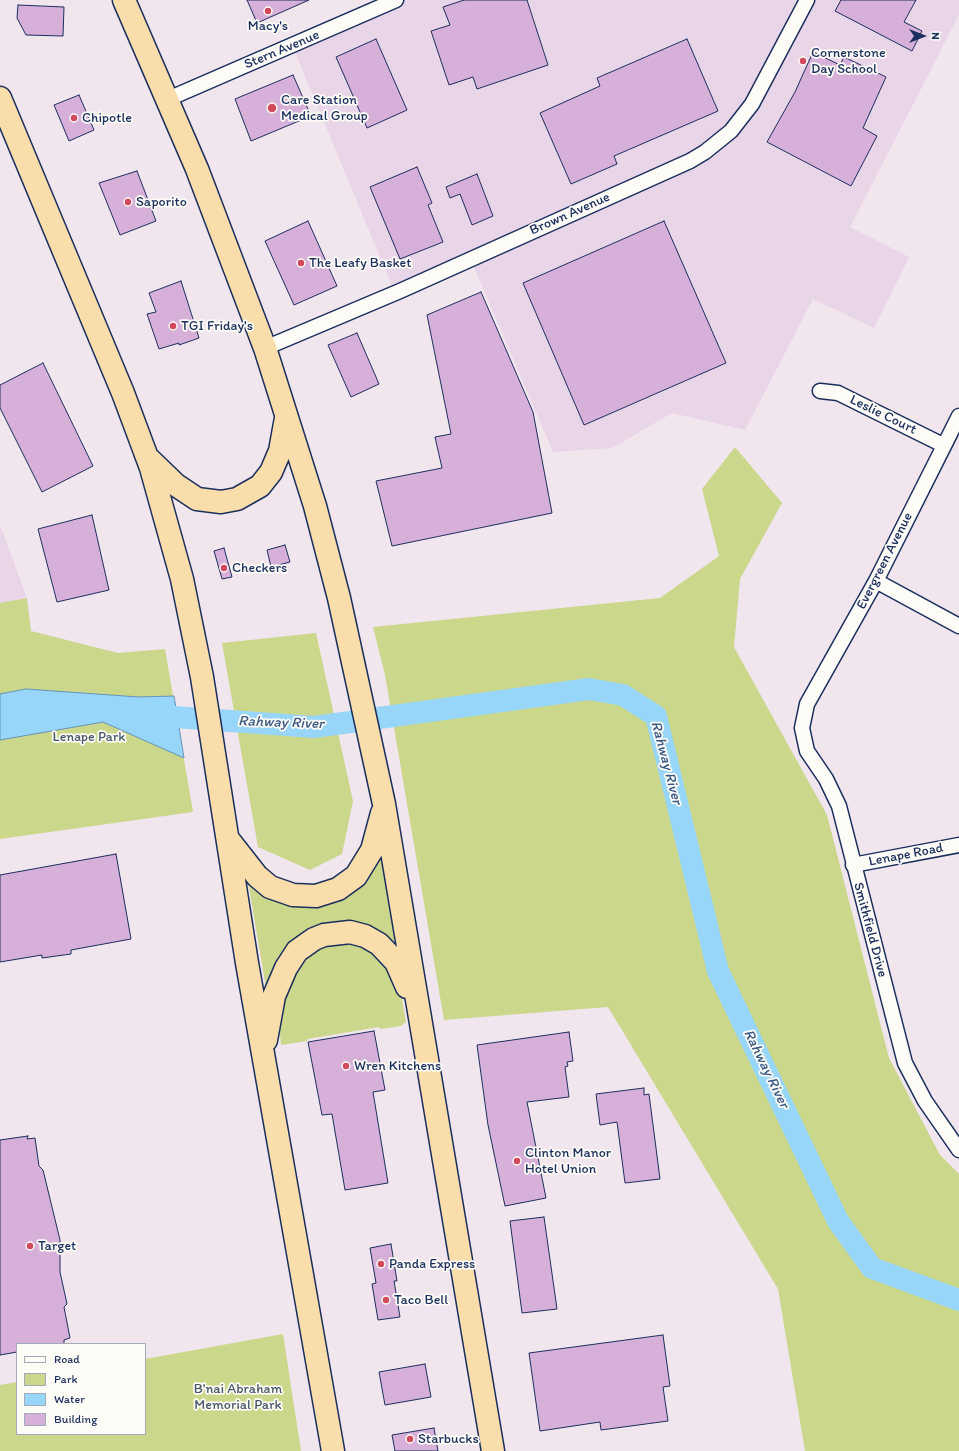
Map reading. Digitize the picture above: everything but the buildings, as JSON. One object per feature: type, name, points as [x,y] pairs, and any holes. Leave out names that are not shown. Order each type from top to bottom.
[{"type":"highway","points":[[124,0],[168,99],[210,200],[265,348],[287,415],[331,566],[373,748],[384,804],[493,1451]]},
{"type":"highway","points":[[0,98],[112,363],[147,457],[184,585],[206,706],[226,837],[333,1451]]},
{"type":"highway","points":[[147,457],[179,488],[197,499],[221,502],[237,499],[260,486],[271,472],[283,440],[287,415]]},
{"type":"highway","points":[[226,837],[257,876],[270,887],[293,895],[307,896],[323,894],[345,886],[362,869],[375,840],[384,804]]},
{"type":"highway","points":[[264,1056],[272,1004],[286,968],[297,952],[305,945],[314,939],[328,934],[342,932],[358,933],[379,944],[396,962],[419,1014]]},
{"type":"street","name":"Stern Avenue","points":[[168,99],[396,0]]},
{"type":"street","name":"Brown Avenue","points":[[265,348],[400,291],[690,161],[705,152],[731,130],[752,104],[807,0]]},
{"type":"street","name":"Leslie Court","points":[[820,391],[838,393],[943,445]]},
{"type":"street","name":"Evergreen Avenue","points":[[807,704],[876,581],[943,445],[959,416]]},
{"type":"street","points":[[876,581],[959,626]]},
{"type":"street","name":"Smithfield Drive","points":[[807,704],[802,728],[807,751],[826,779],[839,806],[905,1063],[925,1101],[959,1150]]},
{"type":"street","name":"Lenape Road","points":[[853,865],[959,844]]},
{"type":"shaded area","points":[[393,0],[959,0],[959,15],[850,227],[909,257],[874,328],[813,299],[745,430],[672,413],[612,448],[553,452],[470,258],[394,291],[292,45]]},
{"type":"shaded area","points":[[0,525],[27,598],[0,603]]},
{"type":"green space","points":[[735,447],[782,503],[740,579],[734,647],[827,815],[889,1058],[940,1155],[959,1174],[959,1451],[805,1451],[778,1289],[608,1007],[444,1020],[385,675],[373,627],[660,598],[719,556],[702,489]]},
{"type":"green space","name":"Lenape Park","points":[[27,598],[31,631],[118,653],[165,649],[193,812],[0,839],[0,603]]},
{"type":"green space","points":[[316,633],[353,801],[342,854],[310,870],[258,847],[222,643]]},
{"type":"green space","points":[[381,859],[395,939],[391,946],[349,925],[266,988],[248,881],[289,902]]},
{"type":"green space","points":[[363,942],[399,982],[406,1022],[401,1026],[380,1029],[379,1027],[307,1039],[307,1041],[281,1045],[280,1034],[278,1031],[290,973],[322,943]]},
{"type":"green space","name":"B'nai Abraham Memorial Park","points":[[283,1334],[301,1451],[0,1451],[0,1385],[16,1382],[16,1435],[146,1435],[146,1359]]},
{"type":"water","points":[[26,689],[139,697],[174,696],[184,758],[103,722],[0,740],[0,694]]},
{"type":"waterway","name":"Rahway River","points":[[147,715],[314,727],[589,689],[623,695],[656,716],[718,971],[838,1221],[872,1268],[959,1300]]},
{"type":"place","name":"Macy's","points":[[268,11]]},
{"type":"place","name":"Cornerstone Day School","points":[[803,61]]},
{"type":"place","name":"Care Station Medical Group","points":[[272,108]]},
{"type":"place","name":"Chipotle","points":[[74,118]]},
{"type":"place","name":"Saporito","points":[[128,202]]},
{"type":"place","name":"The Leafy Basket","points":[[301,263]]},
{"type":"place","name":"TGI Friday's","points":[[173,326]]},
{"type":"place","name":"Checkers","points":[[224,568]]},
{"type":"place","name":"Wren Kitchens","points":[[346,1066]]},
{"type":"place","name":"Clinton Manor Hotel Union","points":[[517,1161]]},
{"type":"place","name":"Target","points":[[30,1246]]},
{"type":"place","name":"Panda Express","points":[[381,1264]]},
{"type":"place","name":"Taco Bell","points":[[386,1300]]},
{"type":"place","name":"Starbucks","points":[[410,1439]]}]
